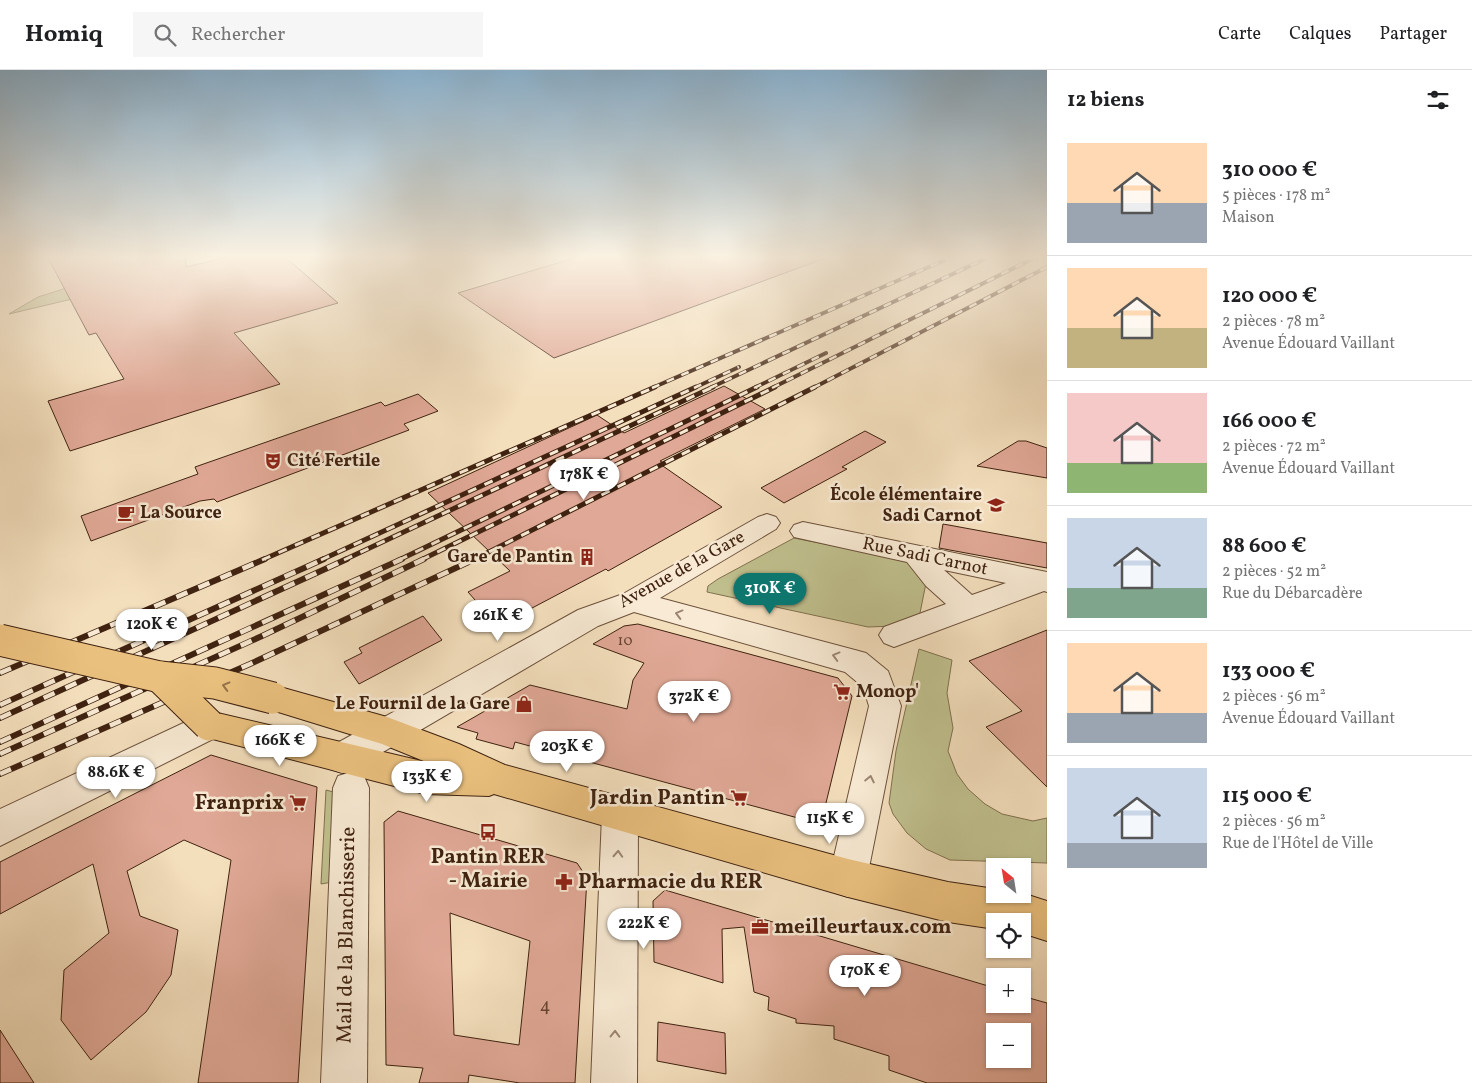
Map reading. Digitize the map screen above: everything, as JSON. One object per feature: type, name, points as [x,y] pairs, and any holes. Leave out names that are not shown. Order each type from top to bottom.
[{"type":"main road","points":[[0,640],[160,676],[215,683],[274,698],[387,732],[447,755],[500,780],[620,815],[848,878],[948,902],[1042,916]]},
{"type":"main road","points":[[160,676],[210,725],[346,773],[500,780]]},
{"type":"street","name":"Avenue de la Gare","points":[[346,773],[387,732],[588,618],[633,601],[767,523]]},
{"type":"street","name":"Rue Sadi Carnot","points":[[802,531],[1045,582]]},
{"type":"street","points":[[917,556],[936,579],[968,607]]},
{"type":"street","points":[[894,635],[968,607],[1045,582]]},
{"type":"street","points":[[633,601],[855,662],[877,680],[885,706],[848,878]]},
{"type":"street","points":[[0,828],[210,725]]},
{"type":"street","name":"Mail de la Blanchisserie","points":[[344,1083],[346,773]]},
{"type":"street","points":[[614,1083],[617,880],[620,815]]},
{"type":"green space","points":[[27,303],[54,303],[9,314]]},
{"type":"green space","points":[[794,538],[907,560],[927,578],[919,618],[895,626],[868,627],[707,592],[708,586],[718,579]]},
{"type":"green space","points":[[919,649],[952,660],[947,693],[953,728],[948,751],[957,774],[968,789],[985,804],[1002,814],[1033,821],[1047,818],[1047,863],[1031,863],[1031,858],[986,858],[986,861],[950,860],[926,849],[907,833],[893,814],[889,803],[896,751]]},
{"type":"green space","points":[[326,790],[341,794],[338,881],[321,884]]},
{"type":"building","points":[[72,303],[337,303],[234,333],[280,384],[70,451],[48,401],[124,379],[96,333],[89,335]]},
{"type":"building","points":[[473,303],[703,303],[554,358]]},
{"type":"building","points":[[724,386],[765,409],[660,461],[662,462],[660,464],[722,507],[608,571],[606,569],[498,626],[468,592],[510,571],[428,493],[597,415],[624,433]]},
{"type":"building","points":[[418,394],[438,411],[404,424],[409,430],[217,502],[214,499],[200,501],[91,541],[81,516],[198,474],[195,467],[381,402],[385,406]]},
{"type":"building","points":[[865,431],[886,442],[842,467],[847,469],[784,503],[761,488]]},
{"type":"building","points":[[1018,441],[1026,441],[1047,448],[1047,478],[977,466]]},
{"type":"building","points":[[943,524],[1047,543],[1047,568],[939,548]]},
{"type":"building","points":[[423,616],[442,640],[359,684],[344,662],[362,653],[359,648]]},
{"type":"building","points":[[638,624],[838,678],[852,696],[825,807],[798,818],[515,742],[513,749],[476,739],[478,733],[457,727],[530,685],[627,709],[633,680],[644,663],[593,644],[624,626]]},
{"type":"building","points":[[1047,630],[1047,787],[986,727],[1022,711],[969,661]]},
{"type":"building","points":[[211,755],[317,787],[298,1083],[198,1083],[231,860],[184,840],[127,871],[140,916],[178,930],[171,975],[146,1012],[91,1060],[61,1020],[64,970],[109,933],[93,864],[0,914],[0,862]]},
{"type":"building","points":[[398,811],[577,863],[587,878],[575,1083],[520,1083],[469,1075],[468,1083],[419,1083],[423,1068],[386,1065],[384,822]],"holes":[[[450,913],[530,941],[519,1045],[454,1035]]]},
{"type":"building","points":[[665,890],[986,985],[986,1013],[1031,1013],[1031,999],[1047,1003],[1047,1083],[927,1083],[889,1070],[889,1056],[834,1039],[834,1026],[796,1023],[796,1019],[768,1010],[769,997],[754,992],[744,927],[722,929],[723,983],[654,962],[653,901]]},
{"type":"building","points":[[658,1022],[725,1033],[726,1074],[657,1061]]},
{"type":"building","points":[[0,1030],[34,1083],[0,1083]]},
{"type":"railway","points":[[652,388],[846,303]]},
{"type":"railway","points":[[710,388],[890,303]]},
{"type":"railway","points":[[772,388],[943,303]]},
{"type":"railway","points":[[813,388],[977,303]]},
{"type":"railway","points":[[754,388],[826,353]]},
{"type":"railway","points":[[694,388],[739,367]]},
{"type":"railway","points":[[262,560],[655,387]]},
{"type":"railway","points":[[321,560],[696,387]]},
{"type":"railway","points":[[344,560],[713,387]]},
{"type":"railway","points":[[399,560],[757,387]]},
{"type":"railway","points":[[421,560],[775,387]]},
{"type":"railway","points":[[475,559],[815,387]]},
{"type":"railway","points":[[0,673],[265,559]]},
{"type":"railway","points":[[0,705],[324,559]]},
{"type":"railway","points":[[0,718],[347,559]]},
{"type":"railway","points":[[0,742],[402,559]]},
{"type":"railway","points":[[0,754],[262,636],[424,559]]},
{"type":"railway","points":[[0,774],[250,664],[475,559]]},
{"type":"place","name":"Cité Fertile","points":[[273,461]]},
{"type":"place","name":"École élémentaire Sadi Carnot","points":[[996,505]]},
{"type":"place","name":"La Source","points":[[126,513]]},
{"type":"place","name":"Gare de Pantin","points":[[587,557]]},
{"type":"place","name":"Monop'","points":[[842,692]]},
{"type":"place","name":"Le Fournil de la Gare","points":[[524,704]]},
{"type":"place","name":"Jardin Pantin","points":[[739,798]]},
{"type":"place","name":"Franprix","points":[[298,803]]},
{"type":"place","name":"Pantin RER - Mairie","points":[[488,832]]},
{"type":"place","name":"Pharmacie du RER","points":[[564,882]]},
{"type":"place","name":"meilleurtaux.com","points":[[760,927]]}]
